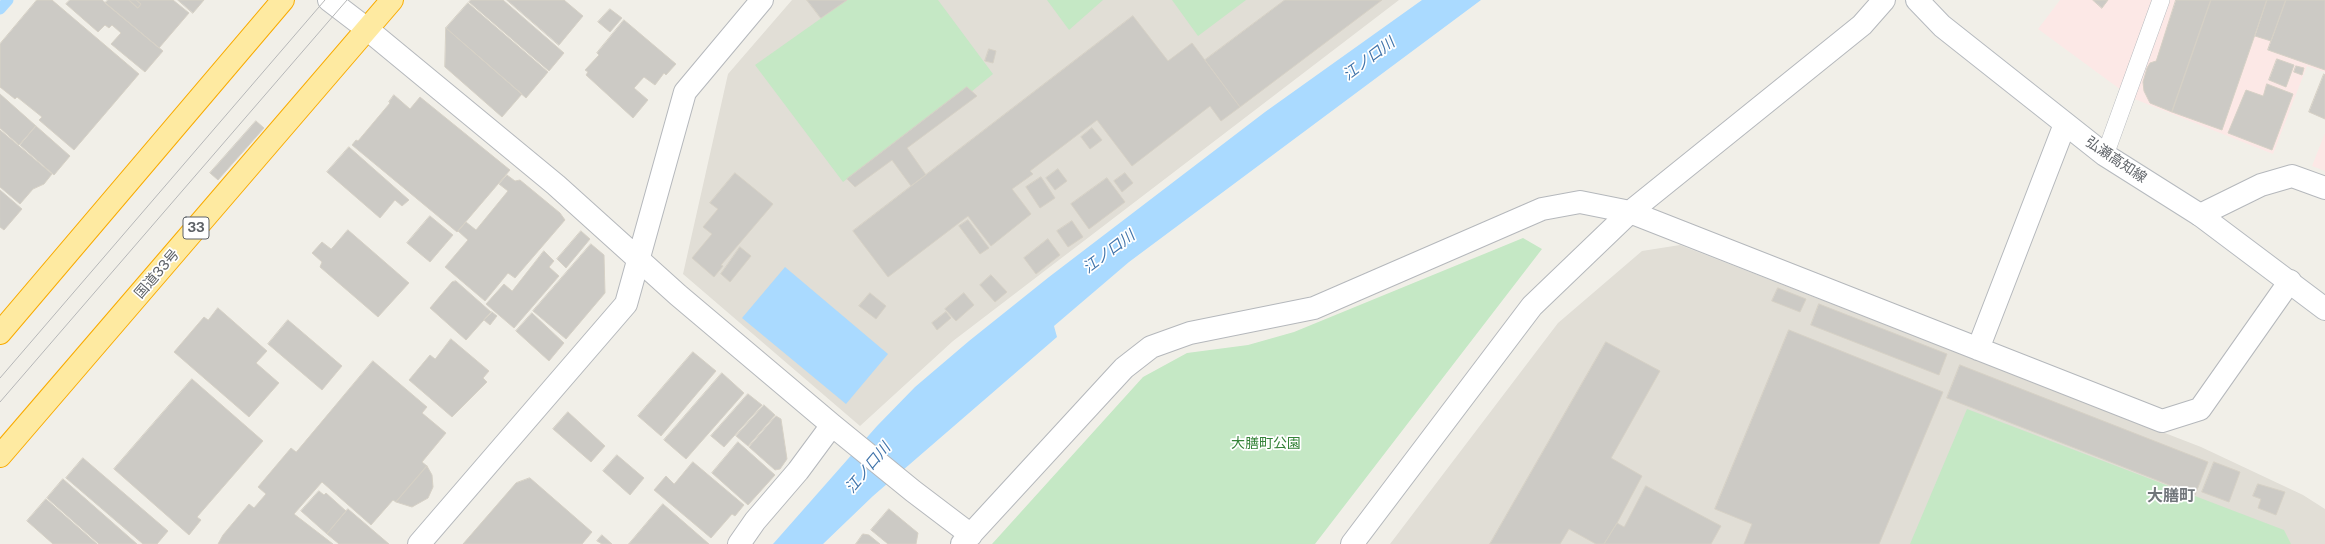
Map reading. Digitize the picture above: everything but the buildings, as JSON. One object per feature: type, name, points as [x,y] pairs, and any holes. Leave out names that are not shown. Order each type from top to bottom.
[{"type":"highway","points":[[0,333],[283,0]]},
{"type":"highway","name":"国道33号","points":[[0,456],[392,0]]},
{"type":"street","points":[[329,0],[367,29],[556,185],[639,261],[839,431],[913,491],[966,539],[1124,368],[1151,347],[1190,333],[1314,308],[1542,209],[1580,202],[1630,212],[2162,421],[2200,409],[2290,281]]},
{"type":"street","points":[[419,544],[626,304],[685,92],[762,0]]},
{"type":"street","points":[[1352,544],[1532,306],[1630,212],[1862,25],[1884,0]]},
{"type":"street","name":"弘瀬高知線","points":[[1917,0],[1942,26],[2105,155],[2200,215],[2325,308]]},
{"type":"street","points":[[1978,349],[2065,124]]},
{"type":"street","points":[[2200,215],[2261,185],[2292,176],[2325,188]]},
{"type":"street","points":[[739,544],[755,521],[798,471],[839,431]]},
{"type":"lane","points":[[2105,155],[2161,0]]},
{"type":"shaded area","points":[[792,0],[1399,0],[953,341],[860,426],[683,274],[728,74]]},
{"type":"shaded area","points":[[2060,0],[2325,0],[2325,72],[2307,66],[2273,154],[2132,98],[2038,29]]},
{"type":"shaded area","points":[[2325,133],[2325,171],[2312,166]]},
{"type":"shaded area","points":[[1680,245],[2201,447],[2303,495],[2325,509],[2325,544],[1390,544],[1558,323],[1642,251]]},
{"type":"green space","points":[[847,0],[938,0],[993,74],[971,92],[967,87],[843,182],[755,65]]},
{"type":"green space","points":[[1047,0],[1103,0],[1069,30]]},
{"type":"green space","points":[[1172,0],[1246,0],[1198,36]]},
{"type":"green space","name":"大膳町公園","points":[[1523,238],[1542,249],[1315,544],[992,544],[1143,377],[1187,353],[1248,345],[1294,332]]},
{"type":"green space","points":[[1967,409],[2284,530],[2291,544],[1910,544]]},
{"type":"water","name":"江ノ口川","points":[[1422,0],[1481,0],[1129,262],[1054,326],[1057,337],[873,496],[823,544],[773,544],[877,426],[915,387],[969,341],[1049,277],[1265,112]]},
{"type":"water","points":[[785,267],[888,354],[846,404],[742,318]]},
{"type":"waterway","points":[[0,9],[8,0]]},
{"type":"tram line","points":[[0,378],[325,0]]},
{"type":"tram line","points":[[0,402],[347,0]]},
{"type":"district","name":"大膳町","points":[[2171,496]]}]
